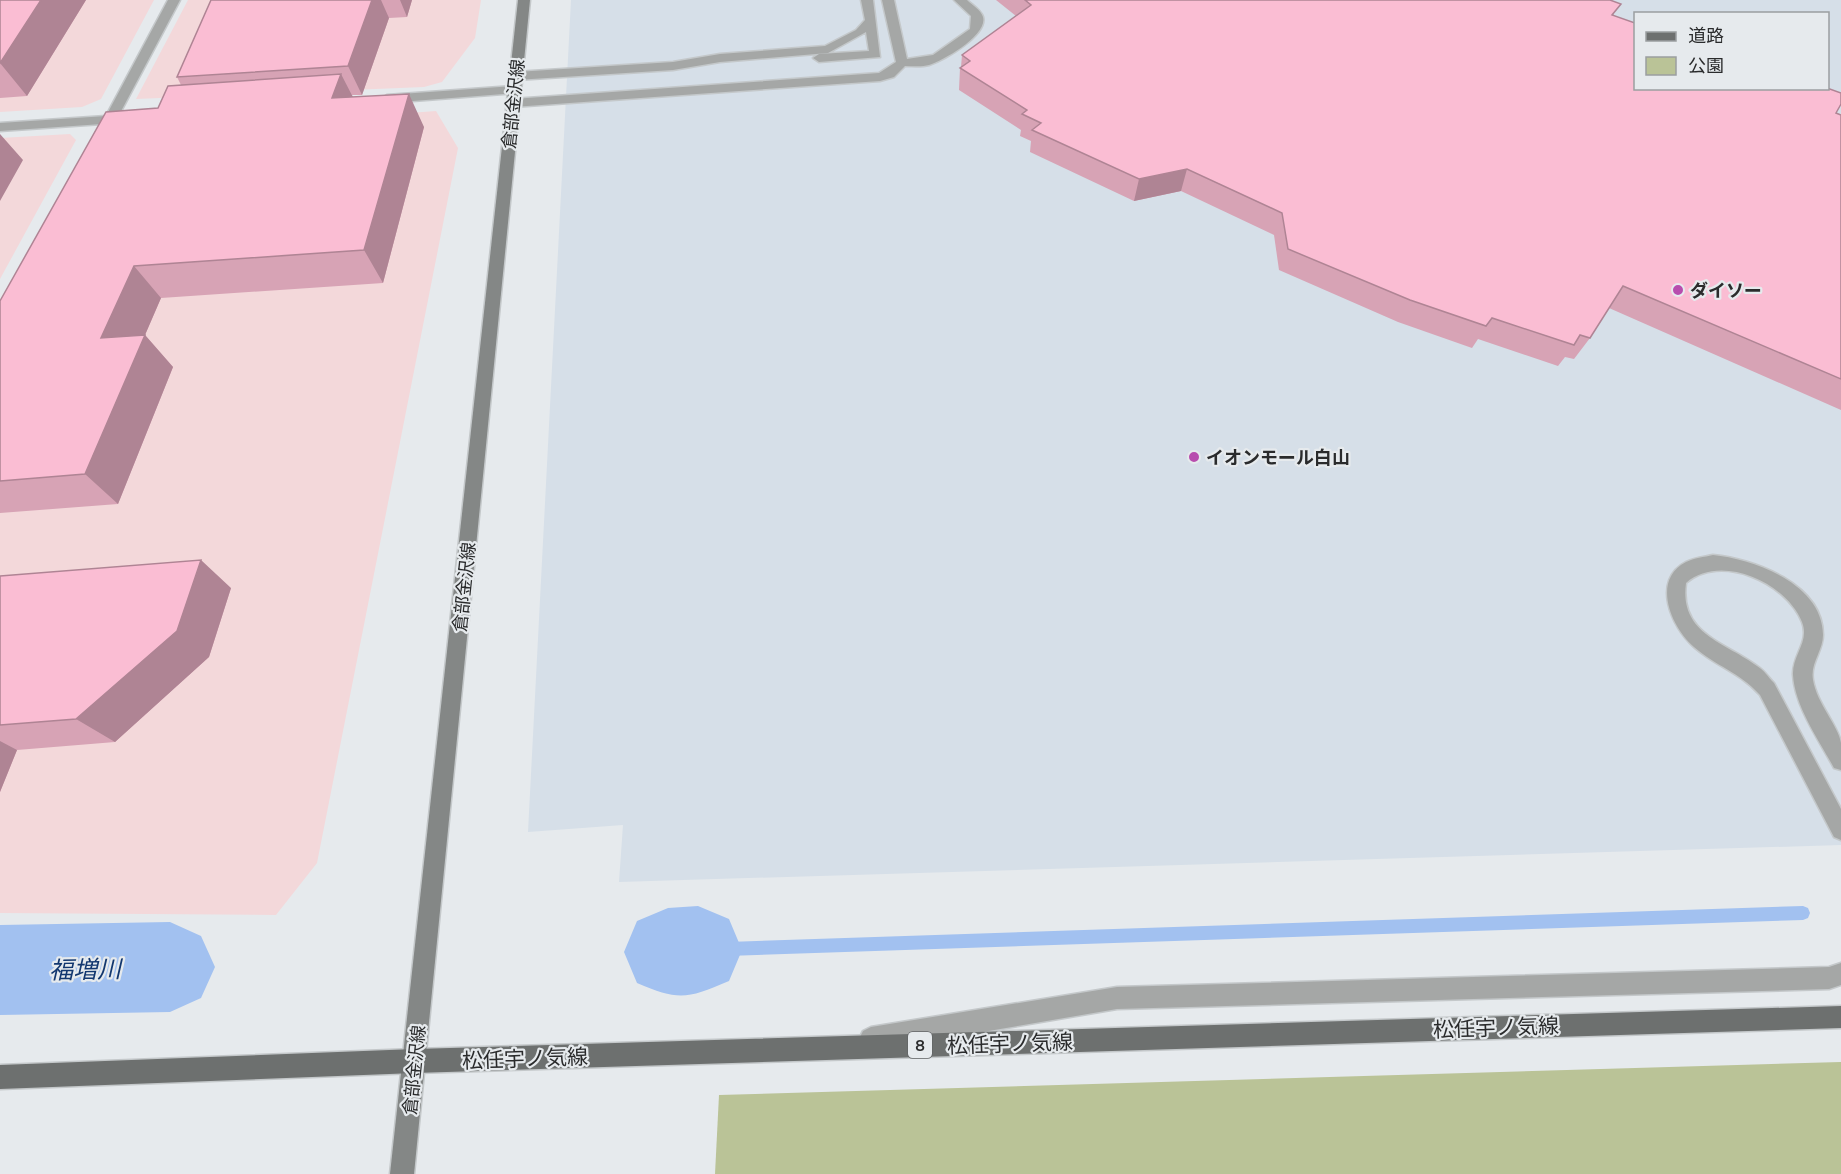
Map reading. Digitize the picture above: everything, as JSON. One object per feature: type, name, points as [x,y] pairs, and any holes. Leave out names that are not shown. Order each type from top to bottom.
[{"type":"main road","name":"倉部金沢線","points":[[402,1174],[416,1061],[524,0]]},
{"type":"main road","name":"松任宇ノ気線","points":[[0,1077],[416,1061],[1841,1017]]},
{"type":"street","points":[[100,140],[174,0]]},
{"type":"street","points":[[673,66],[876,54],[867,0]]},
{"type":"street","points":[[888,0],[902,63]]},
{"type":"street","points":[[372,101],[514,90],[880,77],[890,74],[902,63],[925,62],[937,58],[975,32],[978,24],[977,15],[960,0]]},
{"type":"street","points":[[514,90],[720,58],[828,49],[860,32],[871,20]]},
{"type":"street","points":[[0,127],[135,118]]},
{"type":"street","points":[[1841,761],[1808,696],[1803,675],[1805,660],[1814,648],[1814,631],[1807,613],[1794,596],[1776,581],[1732,562],[1711,561],[1693,566],[1680,576],[1675,590],[1677,608],[1687,626],[1711,649],[1750,671],[1767,689],[1841,830]]},
{"type":"street","points":[[814,1049],[1118,998],[1829,978],[1841,974]]},
{"type":"shaded area","points":[[0,0],[154,0],[101,99],[82,107],[0,112]]},
{"type":"shaded area","points":[[188,0],[481,0],[475,38],[442,82],[424,87],[136,99]]},
{"type":"shaded area","name":"イオンモール白山","points":[[571,0],[1841,0],[1841,845],[619,882],[623,825],[528,832]]},
{"type":"shaded area","points":[[436,111],[458,148],[317,863],[276,915],[0,913],[0,372],[128,134]]},
{"type":"shaded area","points":[[70,134],[76,140],[0,279],[0,138]]},
{"type":"green space","points":[[1841,1062],[1841,1174],[715,1174],[719,1095]]},
{"type":"building","points":[[0,0],[41,0],[0,63]]},
{"type":"building","points":[[211,0],[372,0],[348,66],[177,77]]},
{"type":"building","points":[[1025,0],[1610,0],[1621,4],[1612,15],[1634,23],[1634,90],[1829,89],[1841,93],[1841,104],[1836,113],[1841,115],[1841,379],[1623,286],[1590,338],[1580,335],[1574,345],[1492,318],[1486,326],[1410,300],[1288,249],[1282,213],[1187,169],[1139,179],[1032,130],[1041,123],[1022,114],[1027,110],[960,68],[970,61],[962,55],[1031,5]]},
{"type":"building","points":[[341,74],[332,98],[409,94],[364,250],[134,266],[101,338],[145,335],[85,474],[0,481],[0,301],[106,112],[158,108],[168,86]]},
{"type":"building","points":[[201,560],[177,631],[76,719],[0,725],[0,576]]},
{"type":"waterway","points":[[698,950],[1803,913]]},
{"type":"waterway","name":"福増川","points":[[668,952],[698,950]]},
{"type":"waterway","name":"福増川","points":[[0,970],[170,967]]},
{"type":"place","name":"ダイソー","points":[[1678,290]]},
{"type":"place","name":"イオンモール白山","points":[[1194,457]]}]
